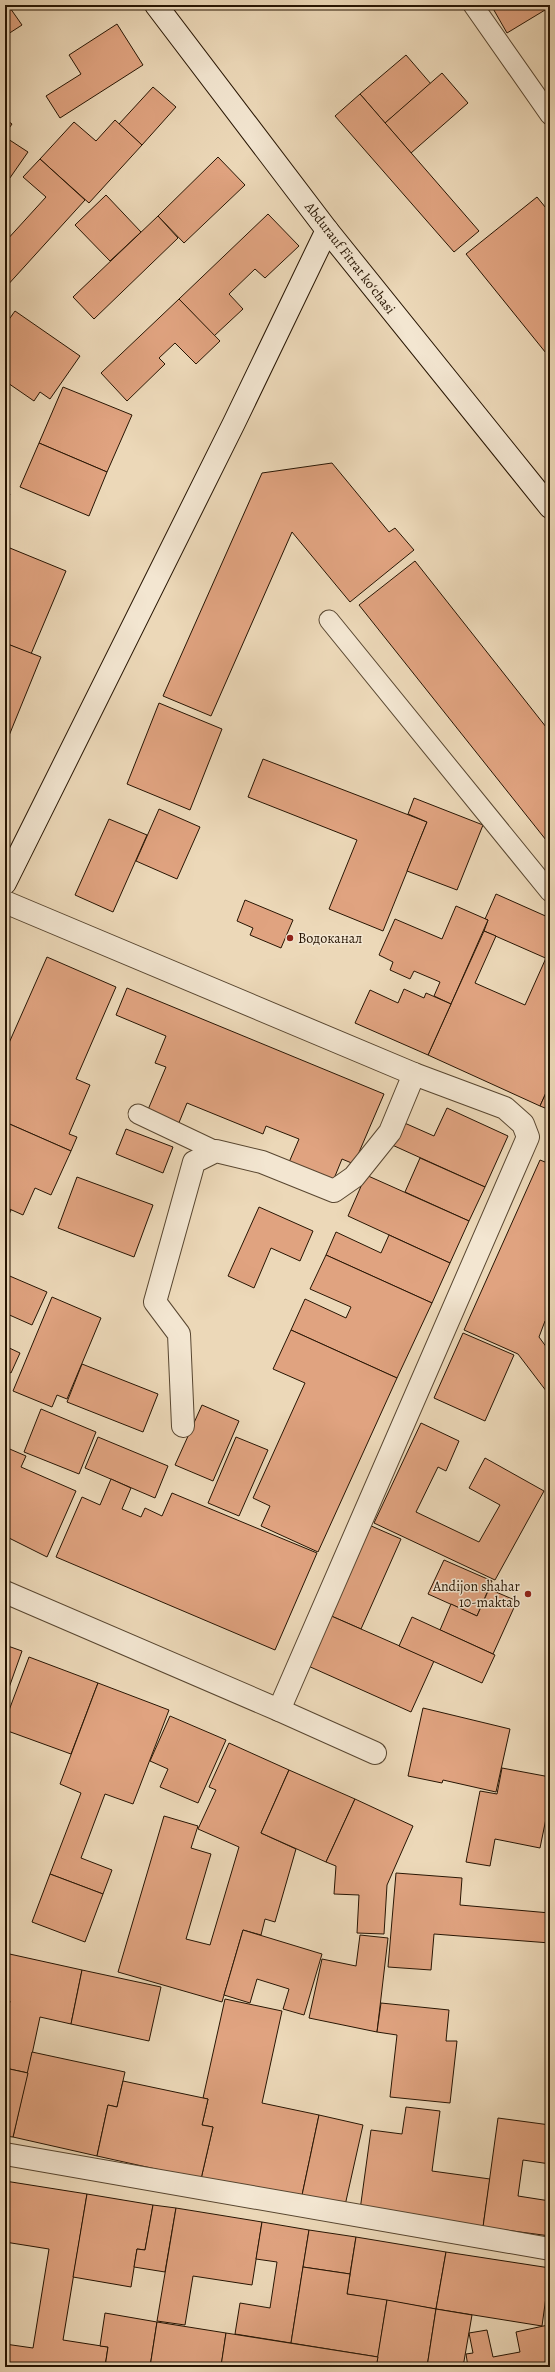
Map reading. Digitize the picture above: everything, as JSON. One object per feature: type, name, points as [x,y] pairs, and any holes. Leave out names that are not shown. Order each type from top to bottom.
[{"type":"street","name":"Abdurauf Fitrat koʻchasi","points":[[156,5],[327,230],[550,507]]},
{"type":"street","points":[[5,883],[227,438],[327,230]]},
{"type":"street","points":[[5,902],[414,1074],[506,1108],[523,1124],[528,1137],[279,1710]]},
{"type":"street","points":[[183,1426],[179,1334],[155,1302],[194,1162],[216,1151],[262,1162],[334,1191],[354,1177],[390,1132],[414,1074]]},
{"type":"street","points":[[5,1592],[279,1710],[375,1754]]},
{"type":"street","points":[[5,2154],[550,2249]]},
{"type":"lane","points":[[473,5],[550,114]]},
{"type":"lane","points":[[329,620],[548,886]]},
{"type":"lane","points":[[138,1114],[216,1151]]},
{"type":"building","points":[[5,5],[8,5],[22,25],[5,36]]},
{"type":"building","points":[[491,5],[550,5],[550,7],[507,33]]},
{"type":"building","points":[[117,24],[143,65],[60,118],[46,96],[81,74],[69,55]]},
{"type":"building","points":[[406,55],[431,84],[385,123],[360,94]]},
{"type":"building","points":[[442,73],[468,103],[411,153],[385,123]]},
{"type":"building","points":[[153,87],[176,107],[142,145],[119,124]]},
{"type":"building","points":[[360,94],[479,231],[454,252],[335,116]]},
{"type":"building","points":[[5,119],[12,124],[5,134]]},
{"type":"building","points":[[115,120],[142,145],[89,203],[40,159],[74,122],[96,141]]},
{"type":"building","points":[[5,137],[28,152],[5,185]]},
{"type":"building","points":[[218,157],[245,185],[184,243],[158,216]]},
{"type":"building","points":[[40,159],[85,200],[5,288],[5,242],[46,197],[23,177]]},
{"type":"building","points":[[106,195],[141,232],[110,261],[75,225]]},
{"type":"building","points":[[537,197],[550,213],[550,358],[466,254]]},
{"type":"building","points":[[268,214],[299,246],[265,278],[255,269],[229,294],[243,309],[214,336],[179,299]]},
{"type":"building","points":[[158,216],[178,238],[94,319],[73,297]]},
{"type":"building","points":[[179,299],[220,341],[196,364],[175,343],[159,358],[165,364],[127,401],[101,373]]},
{"type":"building","points":[[15,311],[80,356],[50,399],[40,392],[34,401],[5,381],[5,325]]},
{"type":"building","points":[[63,387],[132,415],[107,472],[39,443]]},
{"type":"building","points":[[39,443],[107,472],[89,516],[20,487]]},
{"type":"building","points":[[332,463],[389,532],[395,528],[414,550],[350,602],[292,532],[211,716],[163,696],[262,473]]},
{"type":"building","points":[[5,491],[10,494],[5,503]]},
{"type":"building","points":[[5,546],[66,571],[31,654],[5,643]]},
{"type":"building","points":[[415,561],[550,732],[550,845],[359,605]]},
{"type":"building","points":[[5,643],[41,657],[6,743],[5,743]]},
{"type":"building","points":[[159,703],[222,729],[190,810],[127,784]]},
{"type":"building","points":[[263,759],[427,822],[383,931],[329,909],[357,840],[248,797]]},
{"type":"building","points":[[414,798],[483,825],[457,890],[407,871],[427,822],[408,814]]},
{"type":"building","points":[[159,809],[200,827],[177,879],[136,861]]},
{"type":"building","points":[[109,819],[147,835],[113,912],[75,895]]},
{"type":"building","points":[[496,894],[550,918],[550,960],[484,931],[488,920],[485,919]]},
{"type":"building","points":[[245,900],[293,920],[281,948],[250,935],[253,928],[237,921]]},
{"type":"building","points":[[456,906],[488,920],[451,1004],[434,996],[440,982],[414,971],[410,979],[390,970],[393,962],[379,955],[395,919],[442,939]]},
{"type":"building","points":[[484,931],[496,936],[475,983],[525,1005],[546,958],[550,960],[550,1084],[540,1106],[428,1055]]},
{"type":"building","points":[[47,957],[116,987],[76,1079],[90,1085],[69,1134],[77,1137],[71,1151],[5,1122],[5,1052]]},
{"type":"building","points":[[127,988],[384,1094],[354,1164],[342,1159],[331,1186],[287,1167],[299,1139],[266,1126],[263,1134],[187,1103],[178,1125],[147,1112],[166,1067],[155,1063],[166,1036],[116,1015]]},
{"type":"building","points":[[404,989],[424,998],[426,993],[451,1004],[428,1055],[355,1023],[370,990],[398,1003]]},
{"type":"building","points":[[550,1084],[550,1110],[540,1106]]},
{"type":"building","points":[[447,1108],[508,1136],[485,1187],[390,1144],[400,1121],[434,1136]]},
{"type":"building","points":[[5,1122],[71,1151],[51,1195],[35,1188],[23,1215],[5,1207]]},
{"type":"building","points":[[126,1129],[173,1147],[163,1173],[116,1154]]},
{"type":"building","points":[[420,1158],[485,1187],[469,1221],[405,1192]]},
{"type":"building","points":[[540,1160],[550,1164],[550,1323],[545,1321],[539,1337],[550,1352],[550,1396],[518,1354],[464,1330]]},
{"type":"building","points":[[366,1175],[469,1221],[450,1263],[348,1216]]},
{"type":"building","points":[[77,1177],[153,1205],[134,1257],[58,1228]]},
{"type":"building","points":[[5,1207],[11,1210],[5,1223]]},
{"type":"building","points":[[259,1207],[313,1231],[300,1261],[271,1248],[254,1288],[228,1276]]},
{"type":"building","points":[[336,1232],[381,1253],[389,1235],[450,1263],[432,1303],[326,1255]]},
{"type":"building","points":[[326,1255],[432,1303],[397,1378],[291,1330],[305,1299],[346,1318],[351,1307],[310,1289]]},
{"type":"building","points":[[5,1274],[47,1292],[32,1325],[5,1313]]},
{"type":"building","points":[[52,1297],[101,1318],[67,1399],[57,1395],[52,1407],[13,1391]]},
{"type":"building","points":[[291,1330],[397,1378],[318,1552],[261,1526],[270,1506],[253,1498],[305,1383],[273,1369]]},
{"type":"building","points":[[463,1333],[514,1355],[485,1421],[434,1398]]},
{"type":"building","points":[[5,1346],[20,1353],[11,1373],[5,1370]]},
{"type":"building","points":[[82,1364],[158,1394],[143,1432],[67,1402]]},
{"type":"building","points":[[202,1405],[239,1421],[213,1481],[175,1465]]},
{"type":"building","points":[[41,1409],[96,1432],[79,1474],[24,1452]]},
{"type":"building","points":[[421,1423],[459,1441],[446,1471],[438,1467],[416,1512],[479,1542],[500,1505],[469,1488],[485,1458],[544,1491],[495,1580],[374,1523]]},
{"type":"building","points":[[98,1437],[168,1466],[155,1498],[85,1468]]},
{"type":"building","points":[[236,1437],[268,1450],[239,1516],[208,1503]]},
{"type":"building","points":[[5,1447],[26,1456],[21,1467],[76,1491],[47,1557],[5,1536]]},
{"type":"building","points":[[111,1479],[131,1488],[122,1509],[141,1517],[145,1508],[162,1516],[172,1493],[317,1553],[275,1650],[56,1557],[82,1497],[100,1505]]},
{"type":"building","points":[[369,1525],[401,1539],[361,1629],[329,1615]]},
{"type":"building","points":[[444,1560],[492,1581],[477,1616],[428,1594]]},
{"type":"building","points":[[489,1589],[517,1601],[493,1654],[440,1630],[451,1604],[477,1616]]},
{"type":"building","points":[[329,1615],[434,1661],[411,1712],[306,1665]]},
{"type":"building","points":[[412,1617],[495,1655],[482,1683],[399,1646]]},
{"type":"building","points":[[5,1645],[22,1651],[5,1699]]},
{"type":"building","points":[[29,1657],[98,1683],[71,1754],[5,1730],[5,1721]]},
{"type":"building","points":[[98,1683],[169,1710],[133,1804],[105,1794],[81,1858],[112,1870],[103,1894],[50,1874],[81,1793],[60,1784]]},
{"type":"building","points":[[423,1708],[510,1729],[496,1792],[443,1780],[442,1783],[408,1776]]},
{"type":"building","points":[[170,1716],[226,1740],[198,1803],[160,1787],[168,1769],[150,1761]]},
{"type":"building","points":[[229,1743],[289,1770],[261,1833],[296,1849],[275,1922],[265,1919],[261,1935],[243,1930],[222,2002],[118,1972],[164,1816],[198,1826],[191,1848],[211,1854],[186,1939],[210,1945],[239,1847],[198,1829],[216,1790],[209,1787]]},
{"type":"building","points":[[502,1768],[550,1777],[550,1799],[540,1848],[495,1839],[490,1866],[466,1862],[480,1791],[497,1794]]},
{"type":"building","points":[[289,1770],[355,1799],[326,1862],[261,1833]]},
{"type":"building","points":[[355,1799],[413,1826],[387,1885],[384,1934],[357,1933],[359,1895],[334,1894],[336,1866],[326,1862]]},
{"type":"building","points":[[396,1873],[462,1878],[460,1905],[550,1913],[550,1943],[434,1934],[431,1970],[388,1967]]},
{"type":"building","points":[[50,1874],[103,1894],[85,1942],[32,1922]]},
{"type":"building","points":[[243,1930],[322,1954],[304,2015],[283,2009],[289,1989],[257,1979],[250,2003],[224,1995]]},
{"type":"building","points":[[360,1935],[388,1938],[377,2032],[309,2018],[322,1959],[356,1966]]},
{"type":"building","points":[[5,1953],[82,1970],[71,2024],[40,2017],[28,2073],[5,2068],[5,2025],[10,2001],[5,2000]]},
{"type":"building","points":[[82,1970],[161,1987],[149,2041],[71,2024]]},
{"type":"building","points":[[225,1999],[282,2011],[262,2103],[319,2115],[301,2200],[201,2179],[213,2127],[202,2125],[208,2099],[203,2098]]},
{"type":"building","points":[[381,2003],[449,2010],[446,2041],[457,2041],[450,2103],[390,2097],[397,2035],[377,2032]]},
{"type":"building","points":[[32,2052],[125,2072],[117,2107],[108,2105],[97,2156],[13,2137]]},
{"type":"building","points":[[5,2068],[28,2073],[13,2137],[5,2136]]},
{"type":"building","points":[[123,2081],[208,2099],[202,2125],[213,2127],[201,2179],[97,2156],[108,2105],[117,2107]]},
{"type":"building","points":[[406,2107],[440,2111],[432,2171],[490,2179],[483,2227],[360,2210],[371,2130],[402,2134]]},
{"type":"building","points":[[319,2115],[363,2125],[344,2210],[301,2200]]},
{"type":"building","points":[[498,2118],[550,2125],[550,2164],[523,2160],[518,2196],[550,2201],[550,2236],[483,2227]]},
{"type":"building","points":[[5,2181],[87,2194],[63,2340],[108,2347],[105,2367],[5,2367],[5,2344],[33,2348],[49,2249],[5,2242]]},
{"type":"building","points":[[87,2194],[153,2205],[145,2250],[137,2249],[131,2287],[73,2277]]},
{"type":"building","points":[[153,2205],[176,2208],[165,2272],[134,2267],[137,2249],[145,2250]]},
{"type":"building","points":[[176,2208],[262,2222],[252,2285],[193,2276],[185,2325],[157,2321]]},
{"type":"building","points":[[262,2222],[309,2230],[291,2343],[235,2334],[240,2303],[270,2308],[277,2262],[256,2259]]},
{"type":"building","points":[[309,2230],[356,2237],[350,2274],[303,2267]]},
{"type":"building","points":[[356,2237],[446,2252],[436,2309],[347,2294]]},
{"type":"building","points":[[446,2252],[550,2268],[542,2326],[436,2309]]},
{"type":"building","points":[[303,2267],[350,2274],[347,2294],[387,2300],[378,2357],[291,2343]]},
{"type":"building","points":[[387,2300],[436,2309],[427,2367],[410,2365],[410,2367],[376,2367]]},
{"type":"building","points":[[436,2309],[472,2315],[463,2367],[427,2367]]},
{"type":"building","points":[[105,2313],[157,2322],[150,2367],[105,2367],[108,2347],[100,2346]]},
{"type":"building","points":[[157,2322],[226,2333],[221,2367],[150,2367]]},
{"type":"building","points":[[548,2325],[550,2367],[468,2367],[466,2354],[473,2353],[469,2333],[487,2330],[493,2357],[520,2352],[516,2332]]},
{"type":"building","points":[[226,2333],[378,2357],[376,2367],[221,2366]]},
{"type":"place","name":"Водоканал","points":[[290,938]]},
{"type":"place","name":"Andijon shahar 10-maktab","points":[[528,1594]]}]
